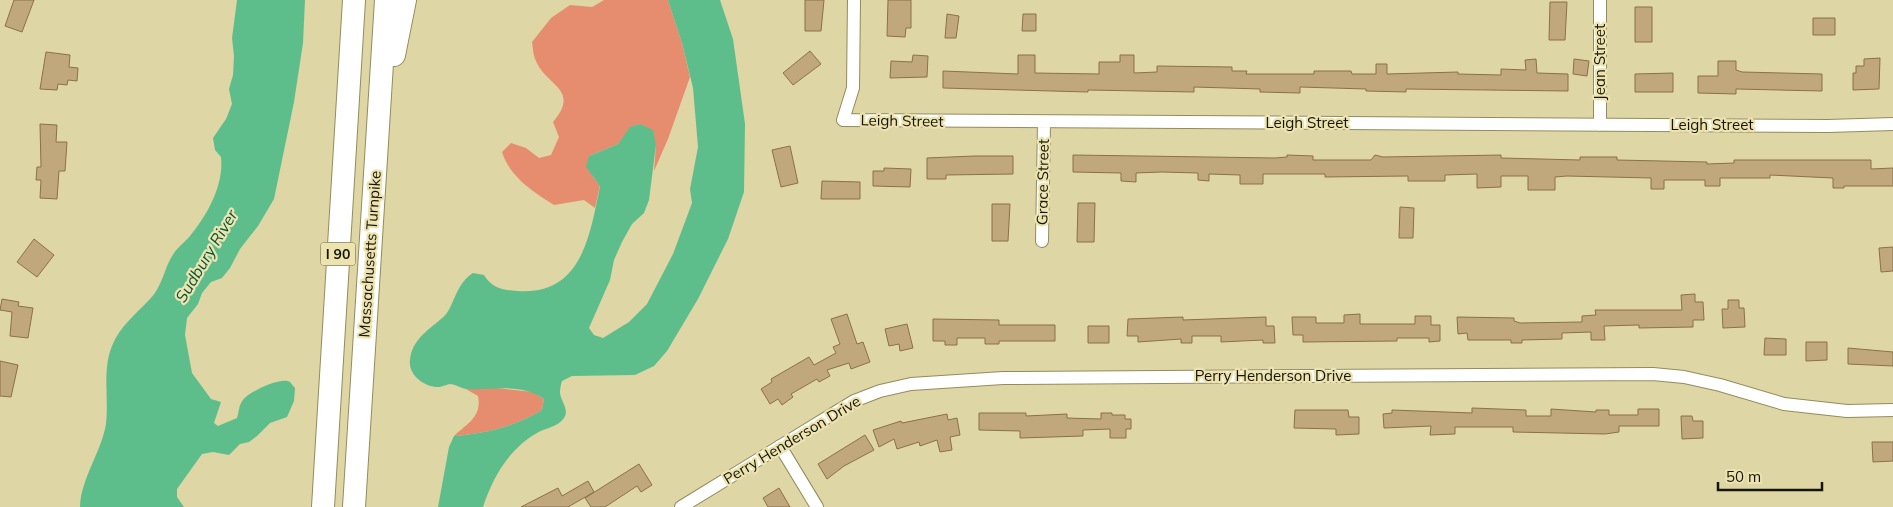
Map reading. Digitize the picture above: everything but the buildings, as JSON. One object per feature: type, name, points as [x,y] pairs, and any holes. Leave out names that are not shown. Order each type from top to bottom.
[{"type":"highway","name":"Massachusetts Turnpike","points":[[323,507],[354,0]]},
{"type":"highway","name":"Massachusetts Turnpike","points":[[354,507],[386,0]]},
{"type":"highway","points":[[377,137],[405,0]]},
{"type":"street","name":"Leigh Street","points":[[854,0],[853,83],[851,99],[843,120],[1893,124]]},
{"type":"street","name":"Jean Street","points":[[1600,0],[1600,124]]},
{"type":"street","name":"Grace Street","points":[[1042,241],[1044,122]]},
{"type":"street","name":"Perry Henderson Drive","points":[[681,507],[854,401],[880,391],[911,384],[1003,378],[1653,374],[1693,379],[1792,405],[1847,410],[1893,410]]},
{"type":"street","points":[[780,446],[817,507]]},
{"type":"shaded area","points":[[604,0],[668,0],[682,43],[690,77],[668,139],[654,171],[656,145],[640,124],[631,127],[618,144],[589,156],[593,177],[600,185],[595,208],[584,200],[554,205],[530,189],[516,176],[510,169],[502,152],[511,143],[526,148],[539,158],[551,155],[559,137],[553,122],[561,111],[564,102],[563,95],[536,61],[532,42],[551,18],[570,5],[592,7]]},
{"type":"shaded area","points":[[489,387],[533,392],[544,399],[542,410],[522,421],[500,428],[454,436],[473,419],[478,409],[478,396],[466,389]]},
{"type":"water","name":"Sudbury River","points":[[237,0],[305,0],[303,43],[294,102],[274,199],[258,226],[240,249],[230,268],[222,278],[211,282],[202,293],[198,304],[187,318],[185,335],[192,373],[211,399],[221,402],[214,423],[218,426],[237,418],[241,404],[246,397],[258,389],[273,383],[280,381],[290,382],[295,388],[294,401],[287,417],[270,423],[257,436],[249,442],[240,444],[229,455],[213,452],[202,454],[177,489],[177,497],[184,507],[80,507],[87,476],[100,445],[106,424],[106,374],[109,355],[115,339],[124,326],[154,294],[171,258],[202,219],[217,189],[220,179],[221,157],[215,150],[213,138],[226,119],[232,104],[229,89],[233,75],[234,56],[232,38]]},
{"type":"water","points":[[668,0],[720,0],[733,39],[745,124],[744,192],[728,239],[698,299],[667,351],[654,366],[635,375],[572,376],[562,381],[560,395],[566,415],[558,423],[540,431],[518,447],[497,475],[483,507],[438,507],[449,447],[454,436],[489,431],[522,421],[542,410],[544,399],[535,394],[516,389],[466,389],[451,384],[434,387],[423,383],[412,371],[410,366],[411,353],[417,341],[446,315],[466,278],[473,273],[484,275],[490,283],[502,289],[517,291],[539,290],[556,284],[569,273],[579,259],[586,242],[600,186],[586,167],[589,156],[618,144],[630,127],[640,124],[653,130],[656,145],[649,200],[644,213],[632,224],[614,260],[610,280],[589,328],[594,335],[603,338],[629,322],[647,304],[673,254],[692,203],[690,189],[698,147],[693,88],[682,43]]}]
